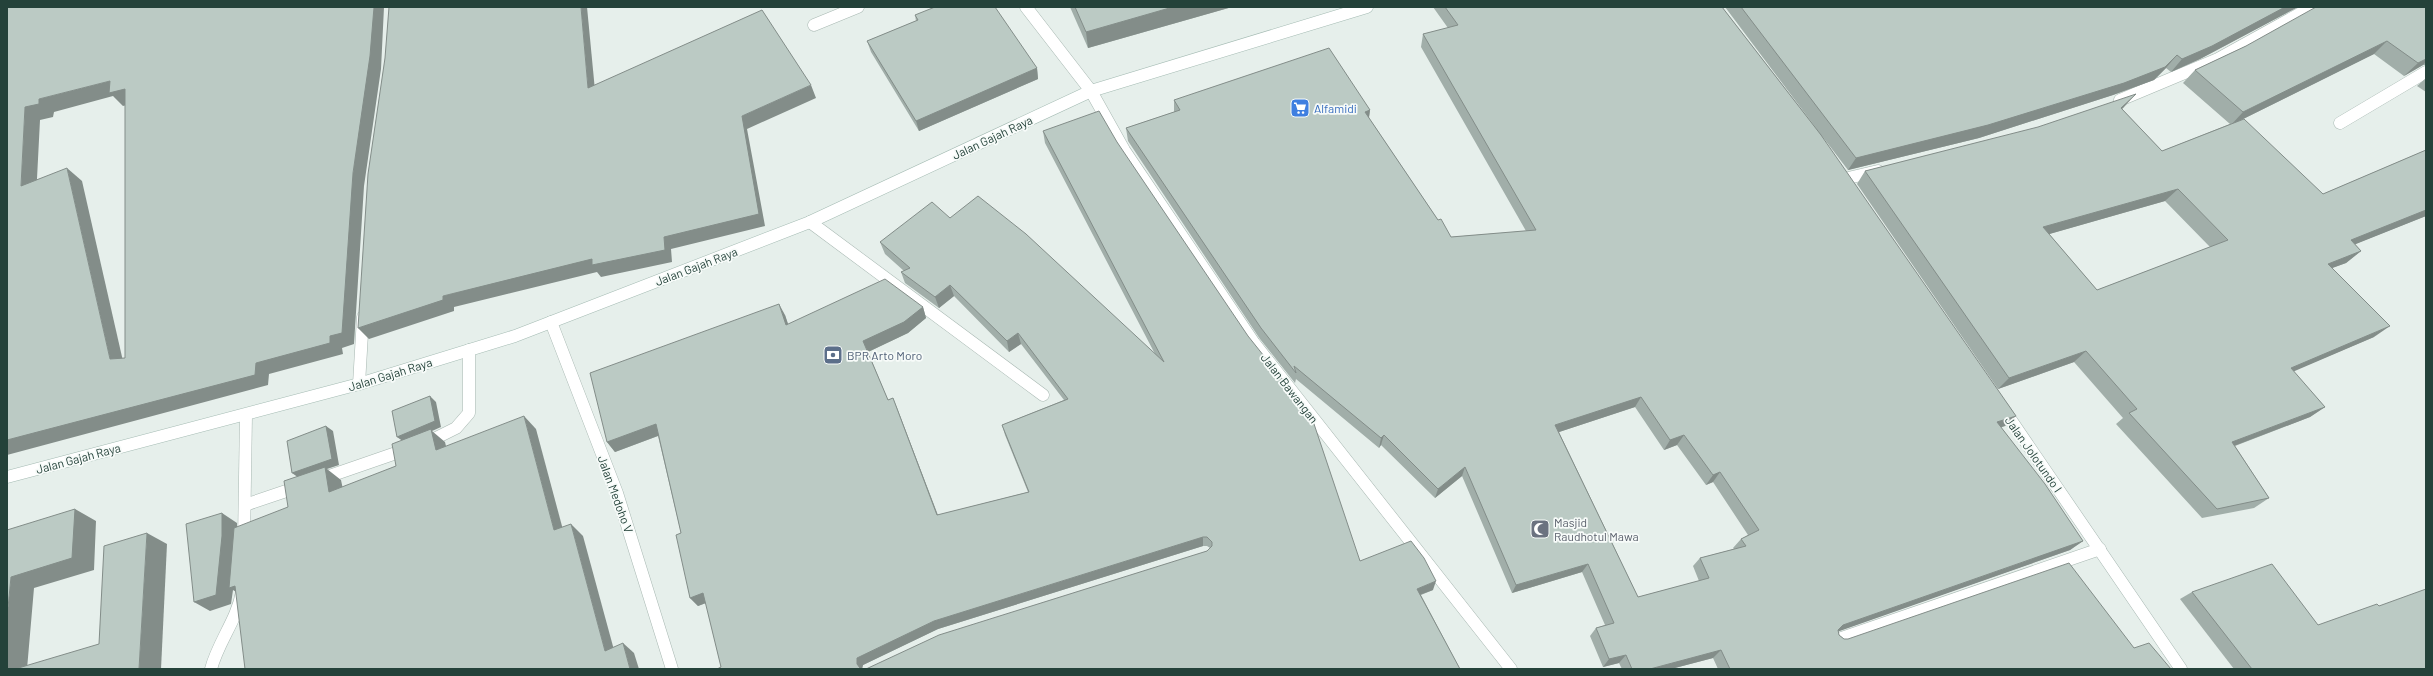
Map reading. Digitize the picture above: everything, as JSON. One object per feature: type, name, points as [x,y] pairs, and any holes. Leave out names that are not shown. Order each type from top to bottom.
[{"type":"street","points":[[814,25],[858,7]]},
{"type":"street","name":"Jalan Bawangan","points":[[1026,7],[1091,91],[1124,150],[1254,343],[1435,575],[1511,669]]},
{"type":"street","name":"Jalan Gajah Raya","points":[[7,477],[359,384],[469,350],[551,322],[810,222],[1091,91],[1367,7]]},
{"type":"street","points":[[2109,104],[2167,84],[2287,22],[2312,7]]},
{"type":"street","points":[[2340,123],[2426,72]]},
{"type":"street","points":[[1836,167],[1853,192]]},
{"type":"street","points":[[1844,179],[1889,168]]},
{"type":"street","points":[[810,222],[1043,395]]},
{"type":"street","points":[[359,384],[364,303]]},
{"type":"street","name":"Jalan Medoho V","points":[[551,322],[572,371],[651,592],[672,669]]},
{"type":"street","points":[[245,505],[428,442],[456,428],[470,413],[469,350]]},
{"type":"street","name":"Jalan Jolotundo I","points":[[1994,395],[2181,669]]},
{"type":"street","points":[[244,550],[246,415]]},
{"type":"street","points":[[1836,640],[2100,549]]},
{"type":"street","points":[[211,669],[217,647],[236,613],[241,597],[242,581]]},
{"type":"building","points":[[374,7],[370,56],[353,173],[342,333],[330,336],[330,343],[256,363],[255,375],[7,440],[7,8]],"holes":[[[110,81],[109,93],[125,89],[125,358],[110,359],[67,168],[21,186],[25,107],[39,104],[39,99]]]},
{"type":"building","points":[[389,7],[581,7],[588,88],[762,10],[811,85],[742,116],[759,214],[664,237],[665,250],[592,265],[592,259],[443,296],[443,300],[358,328],[368,174],[385,58]]},
{"type":"building","points":[[935,7],[995,7],[1037,68],[916,121],[867,41],[918,20],[915,15]]},
{"type":"building","points":[[1075,7],[1173,7],[1086,32]]},
{"type":"building","points":[[1445,7],[1722,7],[1821,135],[2016,416],[1997,422],[2045,484],[2083,541],[1843,625],[1838,630],[1839,635],[1844,639],[1848,639],[2069,563],[2134,648],[2149,643],[2171,669],[1730,669],[1721,650],[1650,669],[1632,669],[1626,655],[1609,659],[1596,628],[1614,623],[1588,564],[1516,585],[1465,467],[1438,489],[1384,435],[1381,438],[1294,366],[1296,373],[1261,328],[1126,128],[1180,110],[1174,100],[1329,48],[1370,110],[1365,112],[1438,220],[1441,219],[1451,237],[1536,230],[1423,34],[1458,25]],"holes":[[[1641,397],[1670,440],[1684,435],[1713,475],[1720,472],[1759,530],[1741,539],[1746,546],[1700,558],[1709,578],[1638,597],[1555,425]]]},
{"type":"building","points":[[1741,7],[2285,7],[2212,46],[2182,59],[2177,55],[2165,67],[2124,83],[1988,125],[1856,158]]},
{"type":"building","points":[[2316,7],[2426,7],[2426,59],[2418,63],[2387,41],[2243,112],[2195,70],[2246,46]]},
{"type":"building","points":[[2136,94],[2121,108],[2162,151],[2244,119],[2323,194],[2426,150],[2426,210],[2351,240],[2361,251],[2328,264],[2390,326],[2291,368],[2325,407],[2232,442],[2269,498],[2217,509],[2129,413],[2137,409],[2086,351],[2009,378],[1865,171],[2038,127]],"holes":[[[2178,189],[2228,240],[2097,290],[2043,227]]]},
{"type":"building","points":[[1099,111],[1117,142],[1248,336],[1311,415],[1360,561],[1411,541],[1424,558],[1436,581],[1417,589],[1460,669],[866,669],[717,669],[721,667],[703,593],[690,598],[676,535],[681,533],[656,424],[607,442],[590,373],[779,304],[786,325],[885,279],[923,307],[904,322],[863,341],[888,400],[893,398],[937,515],[1029,492],[1002,425],[1068,399],[1018,333],[1007,341],[950,285],[935,297],[901,272],[910,268],[880,242],[932,202],[950,218],[978,196],[1026,234],[1164,362],[1043,131]],"holes":[[[1203,537],[1207,537],[1212,542],[1212,546],[1207,551],[939,635],[866,669],[860,668],[857,664],[857,658],[934,621]]]},
{"type":"building","points":[[430,396],[435,421],[397,437],[392,411]]},
{"type":"building","points":[[524,416],[554,530],[571,524],[605,651],[623,643],[630,669],[245,669],[235,586],[229,588],[234,528],[288,507],[284,481],[325,467],[329,492],[396,466],[392,444],[431,429],[436,450]]},
{"type":"building","points":[[326,426],[332,459],[292,473],[287,441]]},
{"type":"building","points":[[75,509],[72,558],[11,577],[7,618],[7,530]]},
{"type":"building","points":[[222,513],[222,536],[216,595],[194,602],[186,524]]},
{"type":"building","points":[[147,533],[139,669],[15,669],[99,644],[104,546]]},
{"type":"building","points":[[2272,564],[2318,625],[2377,604],[2379,606],[2426,589],[2426,669],[2252,669],[2192,592]]},
{"type":"place","name":"Alfamidi","points":[[1300,108]]},
{"type":"place","name":"BPR Arto Moro","points":[[833,355]]},
{"type":"place","name":"Masjid Raudhotul Mawa","points":[[1540,529]]}]
